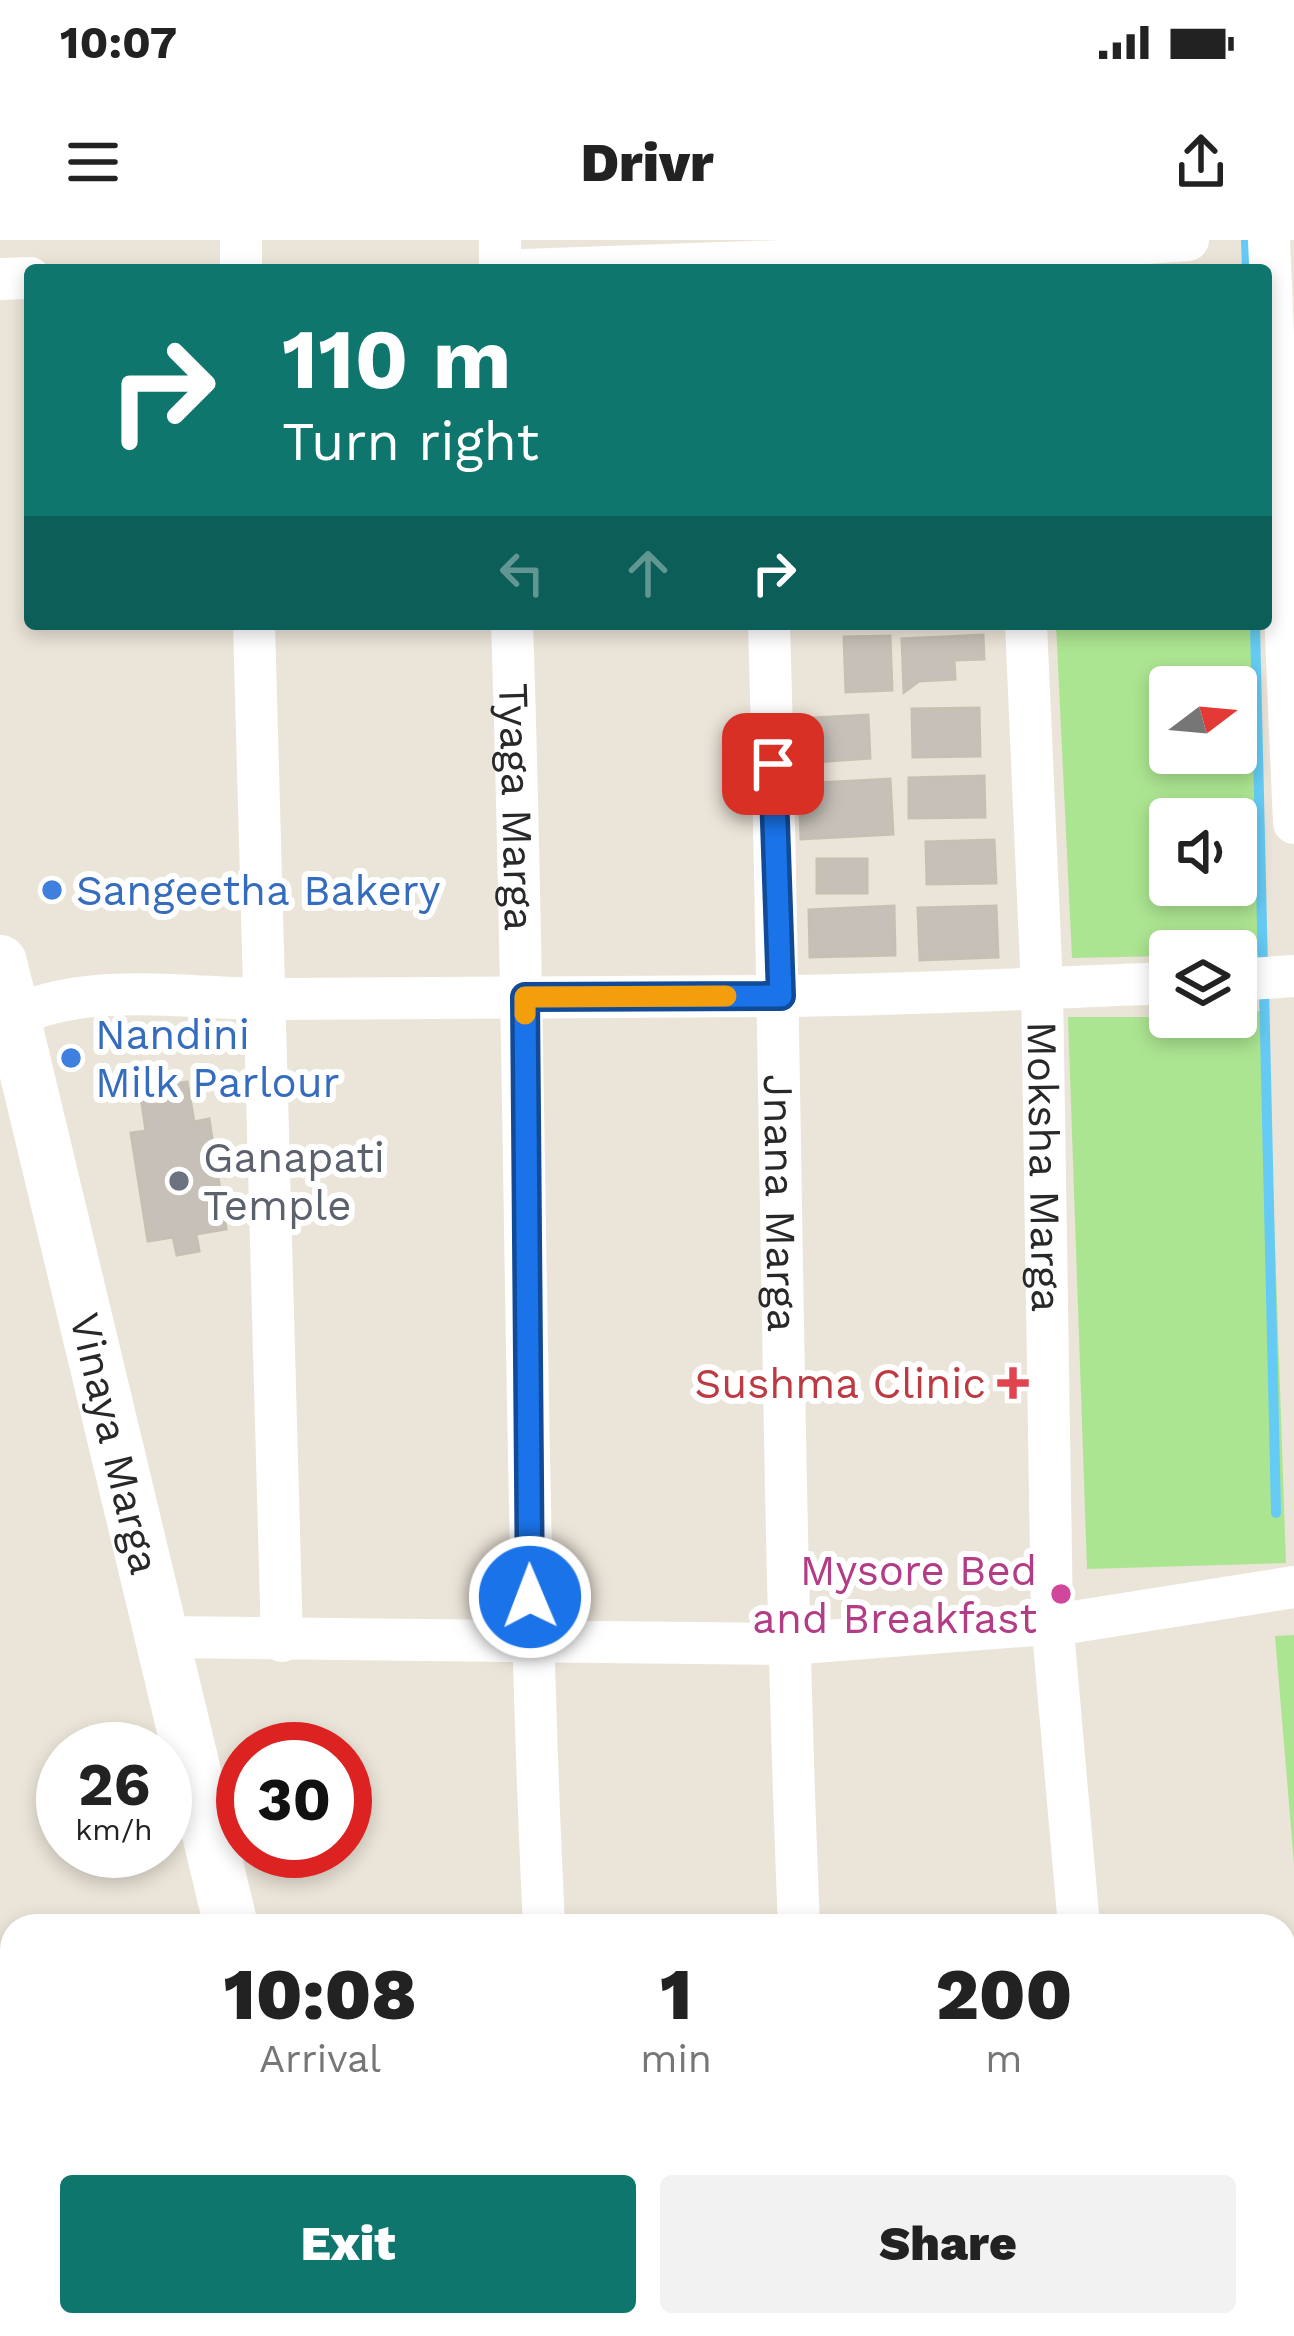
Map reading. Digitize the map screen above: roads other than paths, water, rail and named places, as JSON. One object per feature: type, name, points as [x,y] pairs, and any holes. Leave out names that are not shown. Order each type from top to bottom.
[{"type":"street","points":[[631,264],[758,257],[1009,254],[1188,240]]},
{"type":"street","points":[[1272,310],[1294,823]]},
{"type":"street","points":[[254,630],[268,999],[282,1641]]},
{"type":"street","name":"Tyaga Marga","points":[[512,630],[525,997],[531,1643],[543,1914]]},
{"type":"street","name":"Jnana Marga","points":[[769,630],[781,996],[788,1644],[799,1914]]},
{"type":"street","name":"Moksha Marga","points":[[1026,630],[1042,988],[1052,1620],[1077,1914]]},
{"type":"street","name":"Vinaya Marga","points":[[0,962],[7,1019],[227,1914]]},
{"type":"street","points":[[7,1019],[136,993],[268,999],[781,996],[1149,984]]},
{"type":"street","points":[[159,1637],[788,1644],[1052,1620],[1073,1622],[1294,1587]]},
{"type":"waterway","points":[[1246,240],[1247,264]]},
{"type":"waterway","points":[[1255,630],[1263,969]]},
{"type":"waterway","points":[[1264,988],[1276,1513]]},
{"type":"place","name":"Sangeetha Bakery","points":[[52,890]]},
{"type":"place","name":"Nandini Milk Parlour","points":[[71,1058]]},
{"type":"place","name":"Ganapati Temple","points":[[179,1181]]},
{"type":"place","name":"Sushma Clinic","points":[[1013,1383]]},
{"type":"place","name":"Mysore Bed and Breakfast","points":[[1061,1594]]}]
